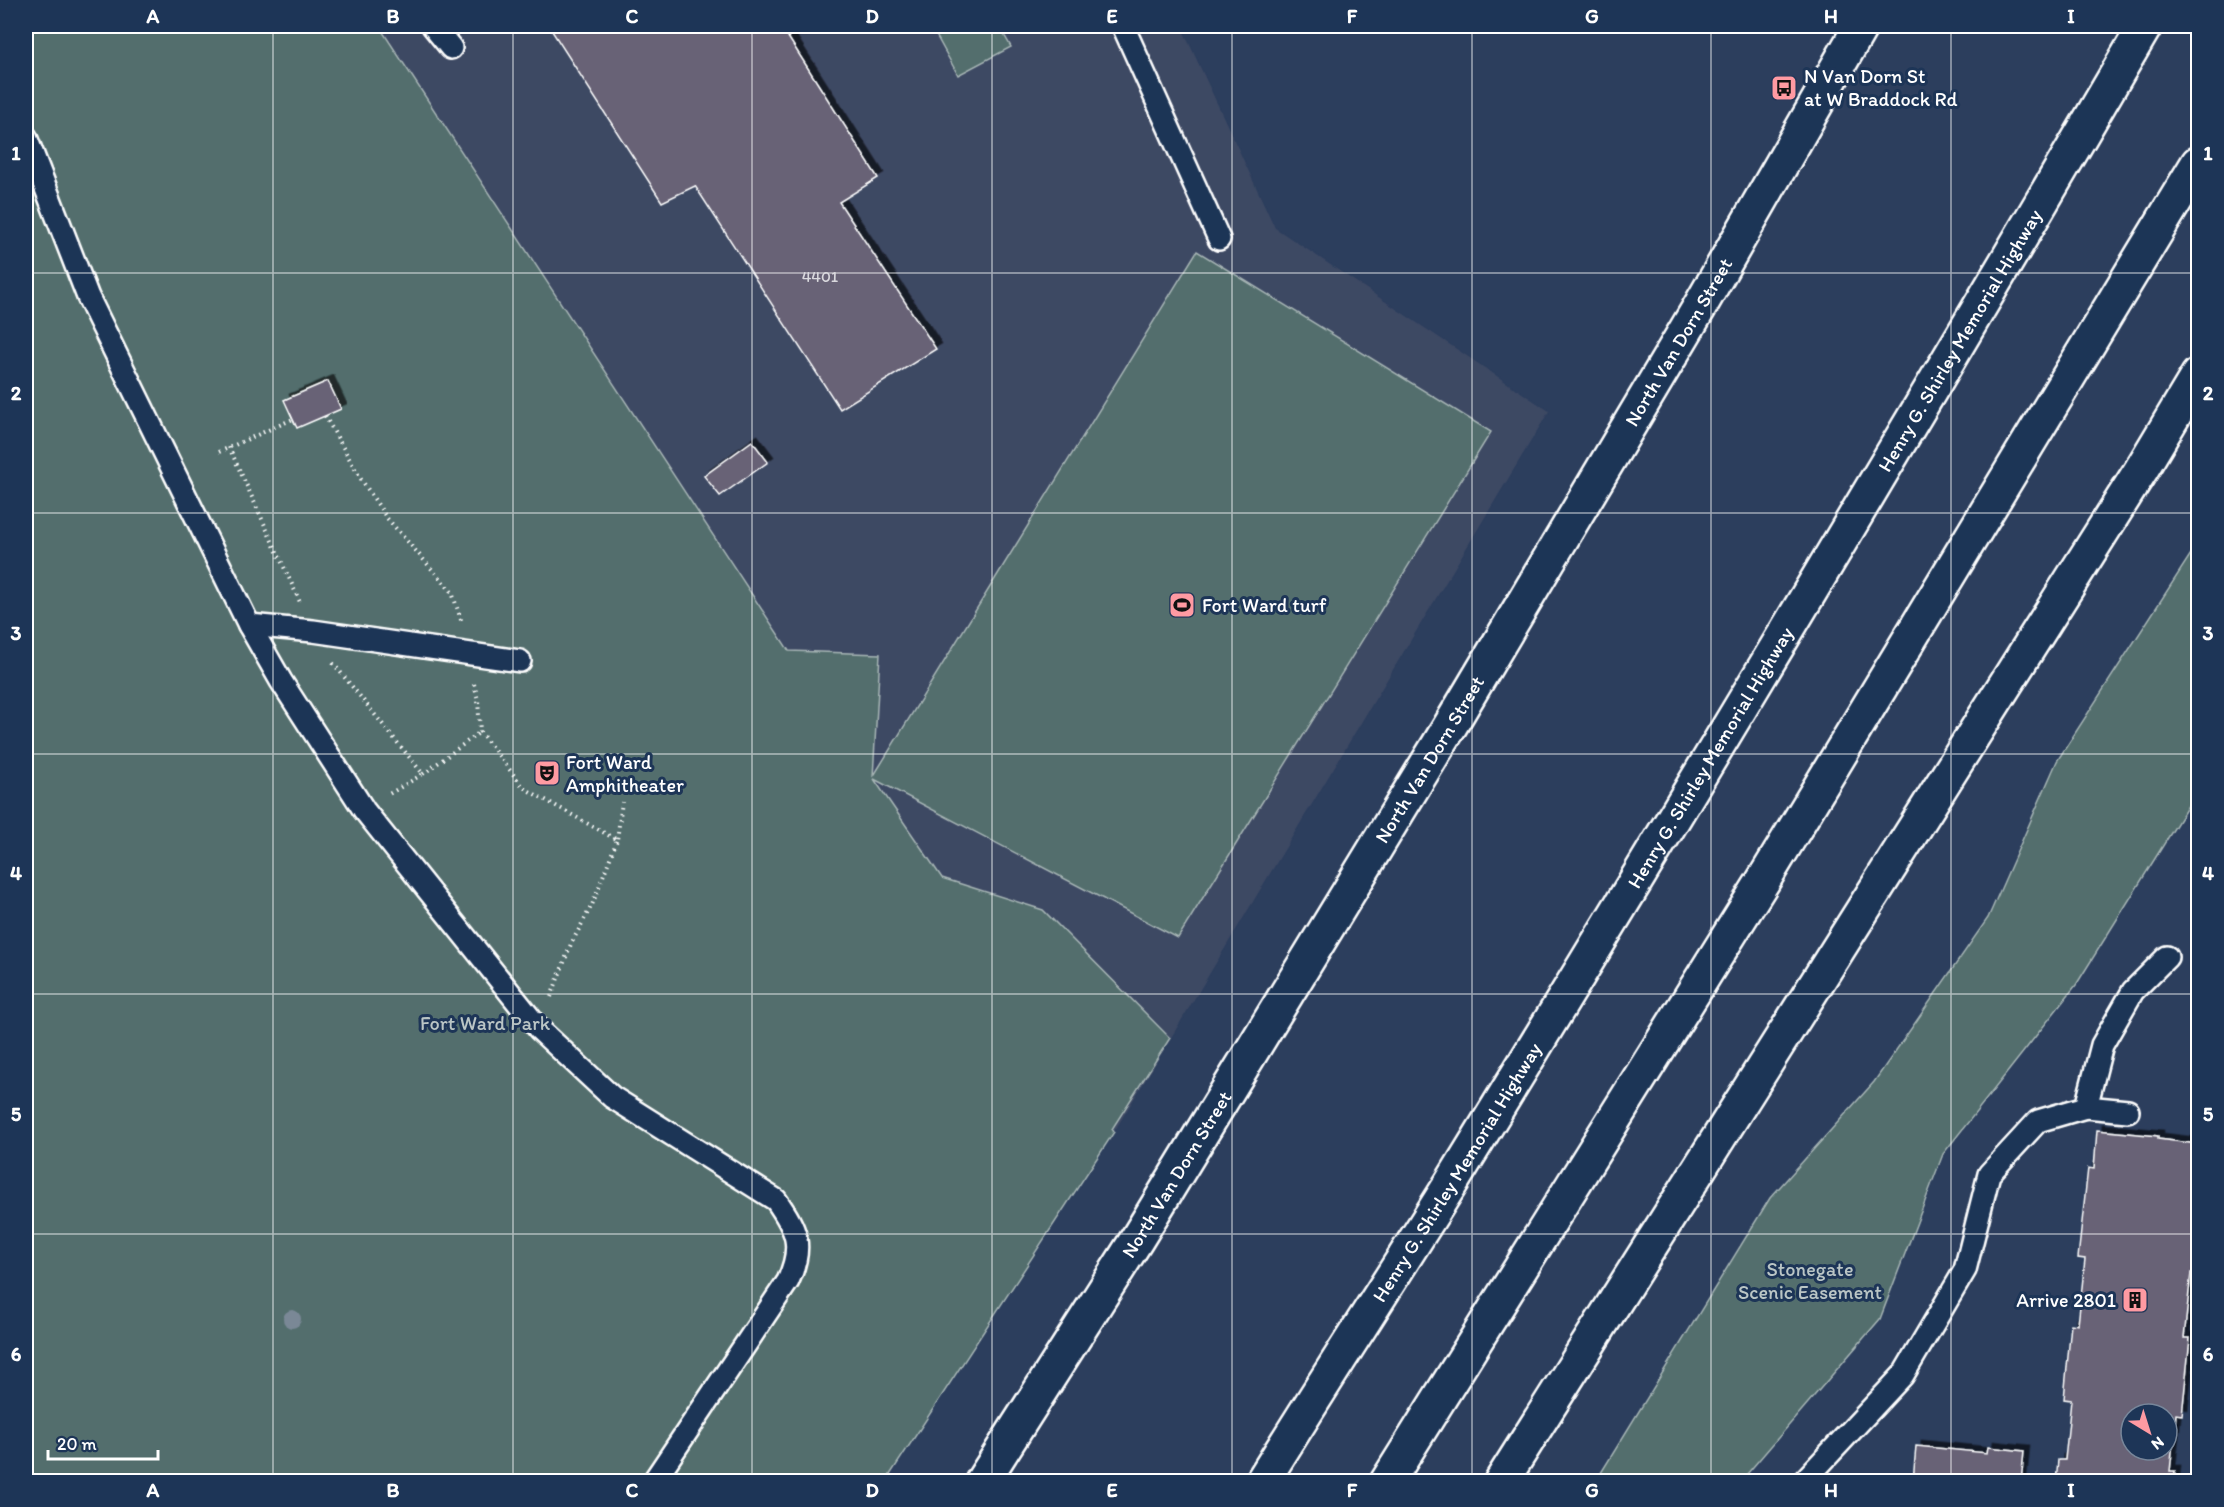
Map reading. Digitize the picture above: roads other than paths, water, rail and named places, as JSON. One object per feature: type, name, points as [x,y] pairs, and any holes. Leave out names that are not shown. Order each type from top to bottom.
[{"type":"main road","name":"North Van Dorn Street","points":[[982,1482],[1144,1228],[1447,731],[1699,308],[1861,26]]},
{"type":"main road","name":"Henry G. Shirley Memorial Highway","points":[[1262,1482],[1447,1189],[1703,768],[2145,26]]},
{"type":"main road","points":[[1387,1482],[1763,881],[2199,163]]},
{"type":"main road","points":[[1501,1482],[2199,375]]},
{"type":"main road","points":[[2141,470],[2199,419]]},
{"type":"main road","points":[[1510,1482],[1564,1383]]},
{"type":"lane","points":[[433,26],[451,48]]},
{"type":"lane","points":[[1123,26],[1218,239]]},
{"type":"lane","points":[[26,137],[88,297],[249,625],[281,681],[364,810],[539,1029],[612,1097],[776,1200],[790,1220],[797,1242],[797,1261],[788,1281],[653,1482]]},
{"type":"lane","points":[[249,625],[314,631],[520,661]]},
{"type":"lane","points":[[2086,1107],[2102,1045],[2133,991],[2167,957]]},
{"type":"lane","points":[[1803,1482],[1903,1375],[1965,1270],[1989,1174],[2038,1121],[2086,1107],[2128,1112]]},
{"type":"place","name":"N Van Dorn St at W Braddock Rd","points":[[1784,88]]},
{"type":"place","name":"Fort Ward turf","points":[[1182,605]]},
{"type":"place","name":"Fort Ward Amphitheater","points":[[547,773]]},
{"type":"place","name":"Arrive 2801","points":[[2135,1300]]},
{"type":"park label","name":"Fort Ward Park","points":[[485,1023]]},
{"type":"park label","name":"Stonegate Scenic Easement","points":[[1810,1280]]}]
